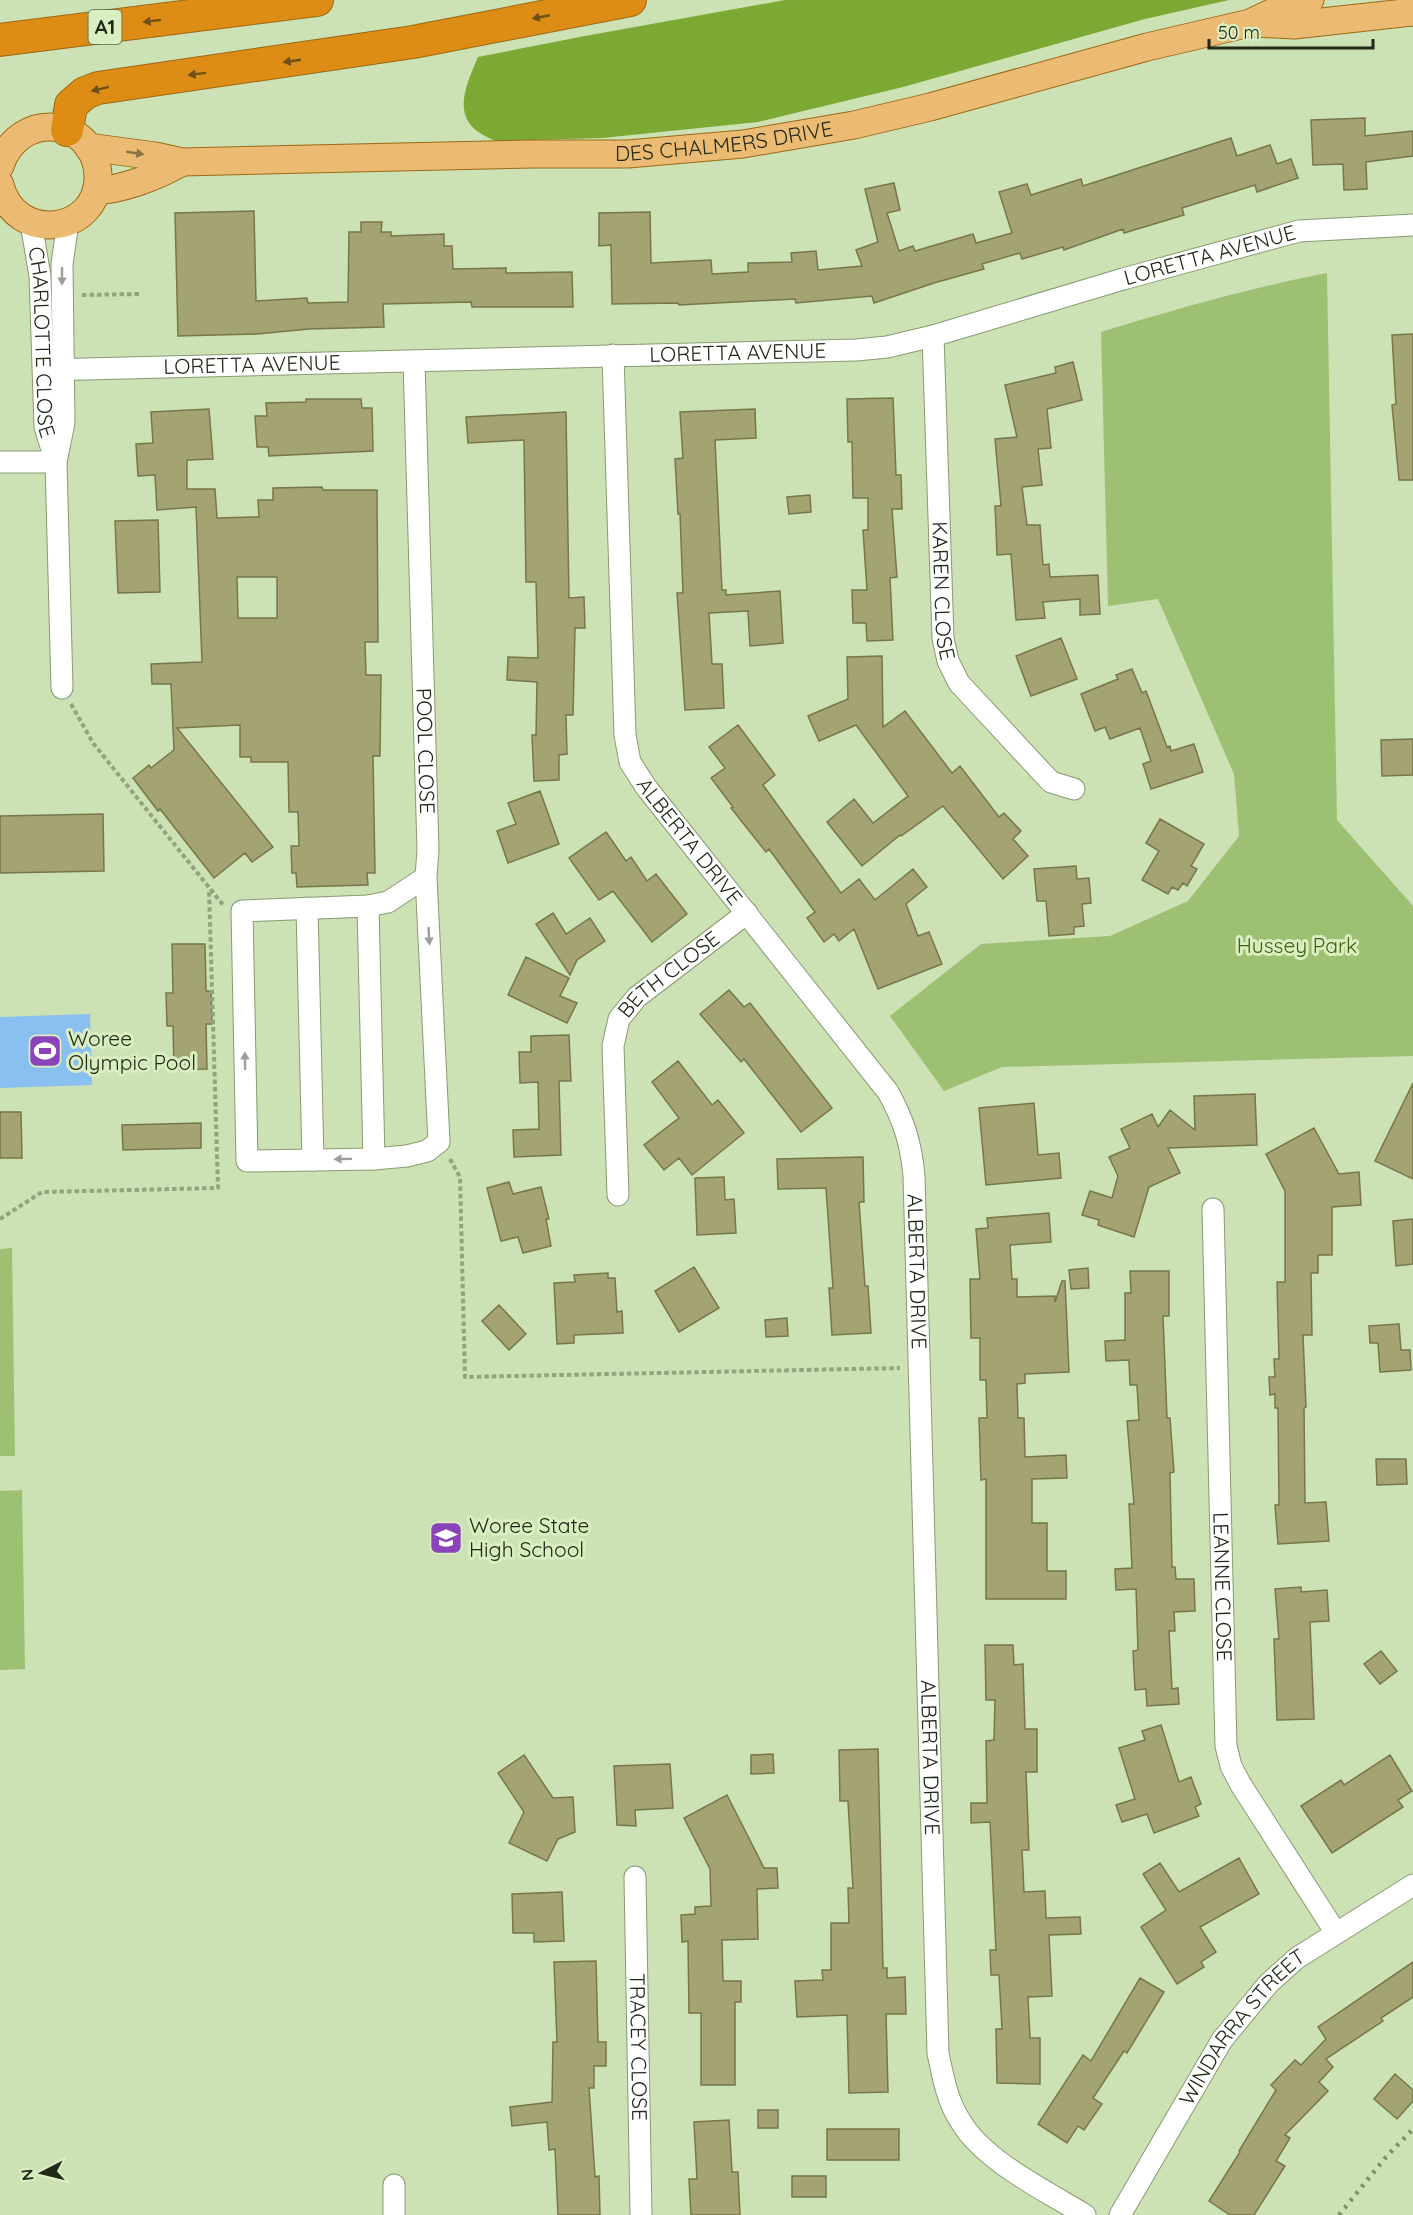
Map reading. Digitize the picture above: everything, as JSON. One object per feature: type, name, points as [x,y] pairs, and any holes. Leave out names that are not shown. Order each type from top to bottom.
[{"type":"highway","name":"A1","points":[[0,40],[317,0]]},
{"type":"highway","points":[[78,138],[71,105],[85,93],[98,88],[413,42],[630,0]]},
{"type":"main road","name":"DES CHALMERS DRIVE","points":[[1,158],[13,141],[38,127],[53,127],[78,138],[182,162],[628,154],[743,144],[854,125],[930,107],[1147,47],[1250,23],[1290,4],[1310,0]]},
{"type":"main road","name":"DES CHALMERS DRIVE","points":[[1250,23],[1294,25],[1413,12]]},
{"type":"main road","points":[[1,192],[9,207],[31,223],[44,226],[56,225],[68,222],[80,214],[90,204],[96,191],[98,176],[95,160],[78,138]]},
{"type":"main road","name":"DES CHALMERS DRIVE","points":[[96,191],[112,189],[158,176],[182,162]]},
{"type":"street","name":"CHARLOTTE CLOSE","points":[[62,688],[56,462],[45,427],[54,369],[62,264],[68,222]]},
{"type":"street","name":"CHARLOTTE CLOSE","points":[[31,223],[54,369]]},
{"type":"street","name":"LORETTA AVENUE","points":[[54,369],[856,350],[887,347],[933,336],[1123,279],[1299,231],[1413,225]]},
{"type":"street","name":"KAREN CLOSE","points":[[933,336],[943,638],[948,661],[959,683],[1051,782],[1074,789]]},
{"type":"street","name":"ALBERTA DRIVE","points":[[613,355],[625,735],[630,762],[646,788],[888,1092],[903,1119],[911,1149],[914,1176],[936,2004],[940,2062],[945,2090],[961,2122],[981,2148],[1085,2215]]},
{"type":"street","name":"POOL CLOSE","points":[[414,361],[428,850],[426,877],[439,1142]]},
{"type":"street","points":[[0,462],[56,462]]},
{"type":"street","points":[[426,877],[388,902],[368,906],[242,911],[247,1161],[374,1159],[407,1156],[427,1151],[439,1142]]},
{"type":"street","points":[[368,906],[374,1159]]},
{"type":"street","points":[[307,908],[313,1160]]},
{"type":"street","name":"BETH CLOSE","points":[[618,1195],[612,1046],[620,1019],[637,997],[747,913]]},
{"type":"street","name":"LEANNE CLOSE","points":[[1213,1209],[1226,1746],[1231,1766],[1240,1785],[1336,1933]]},
{"type":"street","name":"TRACEY CLOSE","points":[[635,1877],[641,2215]]},
{"type":"street","name":"WINDARRA STREET","points":[[1120,2215],[1222,2040],[1269,1983],[1297,1958],[1413,1885]]},
{"type":"street","points":[[394,2185],[394,2215]]},
{"type":"path","points":[[79,285],[79,295],[139,294]]},
{"type":"path","points":[[62,688],[93,742],[209,889],[222,905],[242,911]]},
{"type":"path","points":[[0,1219],[42,1192],[218,1188],[209,889]]},
{"type":"path","points":[[439,1142],[460,1177],[465,1377],[918,1367]]},
{"type":"green space","points":[[785,0],[1229,0],[1145,19],[903,87],[758,122],[602,138],[496,141],[481,134],[466,117],[465,95],[478,57]]},
{"type":"green space","name":"Hussey Park","points":[[1327,273],[1337,820],[1413,906],[1413,1056],[1002,1067],[944,1091],[890,1016],[981,944],[1110,936],[1188,901],[1239,836],[1234,774],[1158,599],[1108,606],[1101,332],[1270,285]]},
{"type":"green space","points":[[12,1248],[15,1456],[0,1456],[0,1249]]},
{"type":"green space","points":[[22,1490],[25,1669],[0,1670],[0,1491]]},
{"type":"water","name":"Woree Olympic Pool","points":[[90,1014],[92,1085],[0,1088],[0,1017]]},
{"type":"building","points":[[1365,118],[1365,136],[1413,131],[1413,156],[1366,162],[1367,189],[1344,190],[1343,164],[1313,165],[1311,120]]},
{"type":"building","points":[[1231,138],[1237,156],[1270,145],[1277,164],[1291,159],[1298,178],[1257,192],[1255,185],[1182,208],[1184,215],[1124,233],[1123,229],[1064,250],[1063,247],[1022,259],[1020,253],[982,264],[984,269],[874,303],[872,296],[796,303],[795,299],[679,305],[678,303],[612,304],[611,245],[599,246],[599,213],[650,212],[651,263],[711,260],[712,274],[748,272],[748,263],[792,262],[791,253],[816,251],[818,270],[862,266],[856,250],[878,242],[865,189],[894,183],[900,210],[887,213],[899,251],[913,246],[915,251],[973,234],[976,243],[1012,233],[999,192],[1027,184],[1031,195],[1081,179],[1083,186]]},
{"type":"building","points":[[254,211],[256,301],[307,298],[308,303],[348,302],[349,232],[361,232],[361,222],[382,222],[381,232],[391,232],[391,236],[444,234],[444,246],[452,246],[453,269],[506,268],[506,273],[572,272],[573,307],[472,307],[471,302],[383,304],[384,327],[178,336],[175,213]]},
{"type":"building","points":[[1413,334],[1413,480],[1399,480],[1392,405],[1396,404],[1392,335]]},
{"type":"building","points":[[1073,362],[1082,400],[1047,409],[1051,448],[1038,449],[1042,485],[1022,487],[1027,525],[1040,525],[1043,565],[1049,564],[1050,577],[1098,575],[1100,614],[1080,615],[1080,599],[1043,602],[1045,618],[1016,620],[1011,554],[997,555],[995,506],[1001,506],[995,439],[1017,437],[1005,385],[1056,373],[1055,367]]},
{"type":"building","points":[[893,398],[896,475],[901,475],[902,509],[892,509],[897,577],[890,578],[893,640],[867,641],[866,623],[853,623],[852,590],[867,590],[863,530],[868,530],[868,498],[853,498],[852,442],[848,442],[847,399]]},
{"type":"building","points":[[306,399],[361,399],[362,408],[372,408],[373,451],[269,456],[268,447],[257,447],[255,416],[267,416],[266,403],[306,402]]},
{"type":"building","points":[[209,409],[213,459],[187,460],[187,489],[215,489],[217,518],[259,517],[258,500],[273,500],[273,488],[322,487],[323,490],[377,490],[378,642],[365,642],[366,675],[381,675],[380,756],[373,756],[375,873],[367,873],[368,885],[297,887],[296,873],[292,873],[291,846],[299,846],[298,812],[289,812],[288,762],[251,762],[251,757],[240,757],[240,725],[177,728],[273,847],[252,862],[245,853],[214,878],[133,778],[149,765],[151,768],[174,750],[171,684],[152,684],[151,664],[202,662],[196,507],[157,510],[155,475],[138,476],[136,444],[153,443],[151,412]],"holes":[[[237,577],[277,577],[277,618],[238,618]]]},
{"type":"building","points":[[755,409],[756,438],[715,440],[722,590],[726,590],[726,595],[780,591],[783,643],[750,646],[748,611],[709,613],[712,664],[722,664],[724,708],[685,710],[677,593],[683,593],[675,459],[683,458],[680,412]]},
{"type":"building","points":[[566,412],[569,598],[584,597],[585,628],[575,628],[573,715],[566,715],[567,754],[559,755],[559,780],[534,781],[532,735],[536,735],[537,682],[507,680],[508,657],[538,658],[536,582],[526,582],[524,440],[468,443],[466,417]]},
{"type":"building","points":[[810,495],[811,512],[789,514],[787,497]]},
{"type":"building","points":[[158,520],[160,592],[118,593],[115,521]]},
{"type":"building","points":[[1061,638],[1077,679],[1031,696],[1016,656]]},
{"type":"building","points":[[882,656],[883,727],[905,711],[952,773],[960,766],[999,817],[1004,813],[1021,831],[1013,839],[1028,856],[1003,879],[943,806],[900,835],[862,866],[827,822],[854,799],[873,823],[908,796],[856,725],[819,741],[808,716],[848,699],[847,657]]},
{"type":"building","points":[[1132,669],[1142,693],[1146,691],[1167,747],[1170,746],[1171,751],[1194,744],[1203,772],[1151,789],[1143,764],[1151,761],[1140,728],[1110,739],[1105,727],[1095,731],[1081,694],[1118,679],[1116,675]]},
{"type":"building","points":[[738,725],[775,775],[763,785],[841,893],[859,879],[875,900],[913,869],[927,887],[906,904],[918,936],[929,932],[942,964],[878,989],[854,929],[839,941],[834,934],[824,942],[807,918],[815,912],[769,849],[766,852],[731,808],[733,807],[711,778],[725,768],[709,747]]},
{"type":"building","points":[[1413,739],[1413,775],[1382,776],[1381,740]]},
{"type":"building","points":[[540,791],[559,844],[508,863],[497,831],[516,824],[508,803]]},
{"type":"building","points":[[103,814],[104,871],[0,873],[0,816]]},
{"type":"building","points":[[1160,819],[1204,844],[1191,866],[1197,869],[1187,886],[1183,883],[1178,890],[1172,887],[1168,894],[1142,880],[1159,851],[1146,843]]},
{"type":"building","points":[[606,832],[626,861],[631,857],[647,881],[656,874],[687,914],[652,942],[613,891],[599,900],[569,858]]},
{"type":"building","points":[[1076,866],[1077,879],[1089,878],[1091,903],[1082,904],[1084,926],[1074,927],[1074,934],[1049,936],[1046,901],[1037,901],[1034,869]]},
{"type":"building","points":[[553,913],[566,934],[590,918],[605,941],[577,960],[570,975],[536,924]]},
{"type":"building","points":[[172,944],[205,944],[206,991],[211,991],[212,1024],[206,1024],[207,1069],[174,1070],[173,1026],[167,1026],[166,993],[173,993]]},
{"type":"building","points":[[526,957],[569,978],[560,996],[577,1003],[567,1023],[508,995]]},
{"type":"building","points":[[729,990],[744,1007],[750,1003],[832,1108],[801,1132],[744,1059],[741,1062],[700,1014]]},
{"type":"building","points":[[569,1035],[571,1081],[559,1081],[561,1155],[514,1157],[513,1130],[539,1129],[538,1082],[520,1083],[519,1052],[531,1052],[531,1036]]},
{"type":"building","points":[[678,1061],[712,1105],[718,1100],[744,1133],[692,1175],[679,1158],[664,1170],[644,1145],[679,1118],[652,1082]]},
{"type":"building","points":[[1413,1083],[1413,1179],[1375,1161]]},
{"type":"building","points":[[1255,1094],[1257,1145],[1168,1148],[1180,1173],[1149,1187],[1134,1237],[1098,1225],[1099,1220],[1082,1215],[1090,1191],[1112,1198],[1118,1176],[1109,1157],[1130,1148],[1121,1129],[1152,1114],[1158,1127],[1170,1110],[1195,1130],[1194,1096]]},
{"type":"building","points":[[1034,1103],[1038,1155],[1059,1153],[1061,1178],[986,1185],[979,1108]]},
{"type":"building","points":[[0,1112],[21,1112],[22,1158],[0,1158]]},
{"type":"building","points":[[201,1123],[201,1148],[123,1150],[122,1125]]},
{"type":"building","points":[[1314,1128],[1339,1174],[1359,1172],[1361,1205],[1332,1207],[1332,1255],[1318,1255],[1318,1273],[1311,1273],[1312,1335],[1303,1335],[1306,1407],[1304,1408],[1305,1503],[1326,1502],[1329,1541],[1278,1544],[1275,1505],[1279,1505],[1278,1408],[1275,1408],[1275,1394],[1270,1395],[1269,1377],[1275,1377],[1274,1359],[1279,1359],[1277,1282],[1285,1282],[1285,1191],[1266,1154]]},
{"type":"building","points":[[863,1157],[864,1202],[859,1202],[871,1333],[832,1335],[829,1288],[833,1288],[826,1188],[778,1189],[777,1159]]},
{"type":"building","points":[[724,1177],[725,1200],[734,1199],[736,1233],[697,1235],[695,1178]]},
{"type":"building","points":[[509,1182],[513,1194],[541,1187],[549,1219],[546,1219],[551,1246],[523,1253],[518,1237],[501,1241],[487,1188]]},
{"type":"building","points":[[1049,1213],[1051,1242],[1010,1245],[1012,1279],[1017,1279],[1017,1297],[1055,1296],[1055,1302],[1062,1281],[1065,1281],[1069,1372],[1025,1374],[1025,1383],[1017,1384],[1018,1418],[1024,1418],[1025,1457],[1066,1455],[1067,1478],[1032,1479],[1032,1523],[1047,1523],[1047,1571],[1066,1571],[1066,1599],[986,1599],[986,1479],[981,1480],[979,1418],[987,1418],[986,1380],[980,1380],[980,1338],[971,1338],[970,1279],[980,1279],[976,1229],[988,1228],[987,1218]]},
{"type":"building","points":[[1413,1219],[1413,1264],[1396,1266],[1393,1221]]},
{"type":"building","points":[[694,1267],[719,1308],[679,1332],[655,1291]]},
{"type":"building","points":[[1088,1268],[1089,1288],[1071,1289],[1069,1270]]},
{"type":"building","points":[[1130,1271],[1169,1271],[1169,1316],[1163,1316],[1167,1418],[1170,1418],[1174,1472],[1170,1473],[1172,1567],[1175,1567],[1176,1579],[1194,1579],[1195,1611],[1174,1612],[1175,1631],[1169,1631],[1172,1689],[1178,1688],[1179,1704],[1147,1706],[1146,1689],[1135,1690],[1133,1651],[1138,1650],[1136,1589],[1116,1590],[1115,1569],[1132,1568],[1129,1504],[1134,1504],[1127,1421],[1139,1420],[1137,1385],[1130,1385],[1129,1360],[1106,1361],[1105,1341],[1125,1340],[1125,1293],[1131,1293]]},
{"type":"building","points":[[608,1273],[608,1278],[615,1278],[617,1312],[622,1311],[623,1333],[574,1335],[574,1343],[557,1344],[554,1283],[575,1282],[574,1275]]},
{"type":"building","points":[[499,1305],[526,1334],[509,1350],[482,1321]]},
{"type":"building","points":[[787,1318],[788,1336],[766,1337],[765,1320]]},
{"type":"building","points":[[1399,1324],[1401,1350],[1410,1350],[1411,1370],[1380,1372],[1378,1343],[1370,1343],[1369,1326]]},
{"type":"building","points":[[1376,1459],[1406,1459],[1407,1484],[1377,1485]]},
{"type":"building","points":[[1301,1587],[1301,1592],[1327,1590],[1329,1621],[1310,1622],[1314,1719],[1277,1720],[1274,1639],[1279,1639],[1275,1589]]},
{"type":"building","points":[[985,1645],[1013,1645],[1014,1665],[1023,1664],[1025,1729],[1037,1729],[1037,1772],[1026,1772],[1029,1850],[1022,1850],[1024,1892],[1045,1891],[1046,1918],[1080,1917],[1081,1934],[1049,1935],[1052,1996],[1028,1997],[1030,2038],[1040,2038],[1040,2084],[997,2083],[996,2029],[1002,2029],[999,1975],[991,1975],[990,1950],[996,1950],[990,1822],[971,1823],[971,1803],[987,1803],[986,1741],[994,1740],[995,1700],[986,1700]]},
{"type":"building","points":[[1381,1651],[1397,1671],[1380,1684],[1364,1664]]},
{"type":"building","points":[[1161,1725],[1179,1782],[1191,1777],[1201,1804],[1195,1807],[1199,1816],[1154,1833],[1147,1814],[1122,1822],[1116,1805],[1135,1799],[1119,1748],[1145,1740],[1142,1731]]},
{"type":"building","points":[[878,1749],[883,1968],[887,1968],[887,1978],[905,1977],[906,2014],[886,2014],[888,2092],[849,2093],[847,2015],[797,2017],[795,1981],[823,1980],[822,1970],[831,1970],[831,1923],[849,1923],[848,1888],[853,1888],[848,1801],[840,1801],[839,1750]]},
{"type":"building","points":[[773,1754],[774,1773],[751,1774],[751,1755]]},
{"type":"building","points":[[524,1755],[553,1798],[573,1797],[575,1832],[558,1839],[547,1861],[509,1843],[524,1812],[498,1773]]},
{"type":"building","points":[[1390,1755],[1412,1791],[1398,1800],[1403,1807],[1332,1853],[1301,1806],[1341,1780],[1344,1785]]},
{"type":"building","points":[[670,1764],[673,1808],[635,1810],[636,1826],[617,1825],[614,1766]]},
{"type":"building","points":[[727,1795],[764,1868],[777,1868],[778,1888],[757,1889],[758,1939],[722,1940],[723,1981],[741,1981],[741,2002],[735,2002],[735,2085],[701,2085],[701,2013],[689,2013],[688,1941],[682,1942],[681,1915],[695,1914],[695,1907],[711,1906],[710,1869],[684,1818]]},
{"type":"building","points":[[1239,1858],[1259,1894],[1200,1927],[1216,1952],[1201,1962],[1204,1967],[1177,1984],[1141,1927],[1166,1910],[1143,1874],[1160,1863],[1179,1892]]},
{"type":"building","points":[[562,1892],[564,1941],[534,1942],[534,1933],[513,1933],[512,1894]]},
{"type":"building","points":[[596,1961],[598,2042],[606,2042],[606,2066],[594,2066],[594,2088],[589,2088],[595,2177],[599,2176],[600,2215],[558,2215],[555,2149],[549,2150],[547,2122],[512,2126],[510,2107],[552,2102],[553,2042],[557,2042],[554,1962]]},
{"type":"building","points":[[1413,1962],[1413,1997],[1381,2018],[1383,2021],[1326,2059],[1333,2067],[1319,2082],[1328,2091],[1285,2135],[1290,2138],[1276,2161],[1285,2166],[1254,2215],[1230,2215],[1209,2201],[1276,2090],[1271,2085],[1295,2060],[1301,2065],[1326,2039],[1318,2027]]},
{"type":"building","points":[[1140,1978],[1164,1992],[1127,2053],[1124,2051],[1093,2098],[1102,2104],[1084,2130],[1078,2126],[1067,2143],[1038,2124],[1083,2055],[1091,2061]]},
{"type":"building","points":[[1395,2074],[1413,2090],[1413,2101],[1397,2119],[1374,2099]]},
{"type":"building","points":[[758,2110],[778,2110],[778,2128],[758,2128]]},
{"type":"building","points":[[729,2120],[732,2172],[738,2172],[740,2215],[691,2215],[689,2179],[697,2179],[694,2122]]},
{"type":"building","points":[[827,2129],[899,2129],[899,2160],[827,2160]]},
{"type":"building","points":[[792,2176],[826,2176],[826,2197],[792,2197]]},
{"type":"railway","points":[[1339,2215],[1386,2157],[1413,2129]]},
{"type":"place","name":"Woree Olympic Pool","points":[[45,1051]]},
{"type":"place","name":"Woree State High School","points":[[446,1538]]}]
